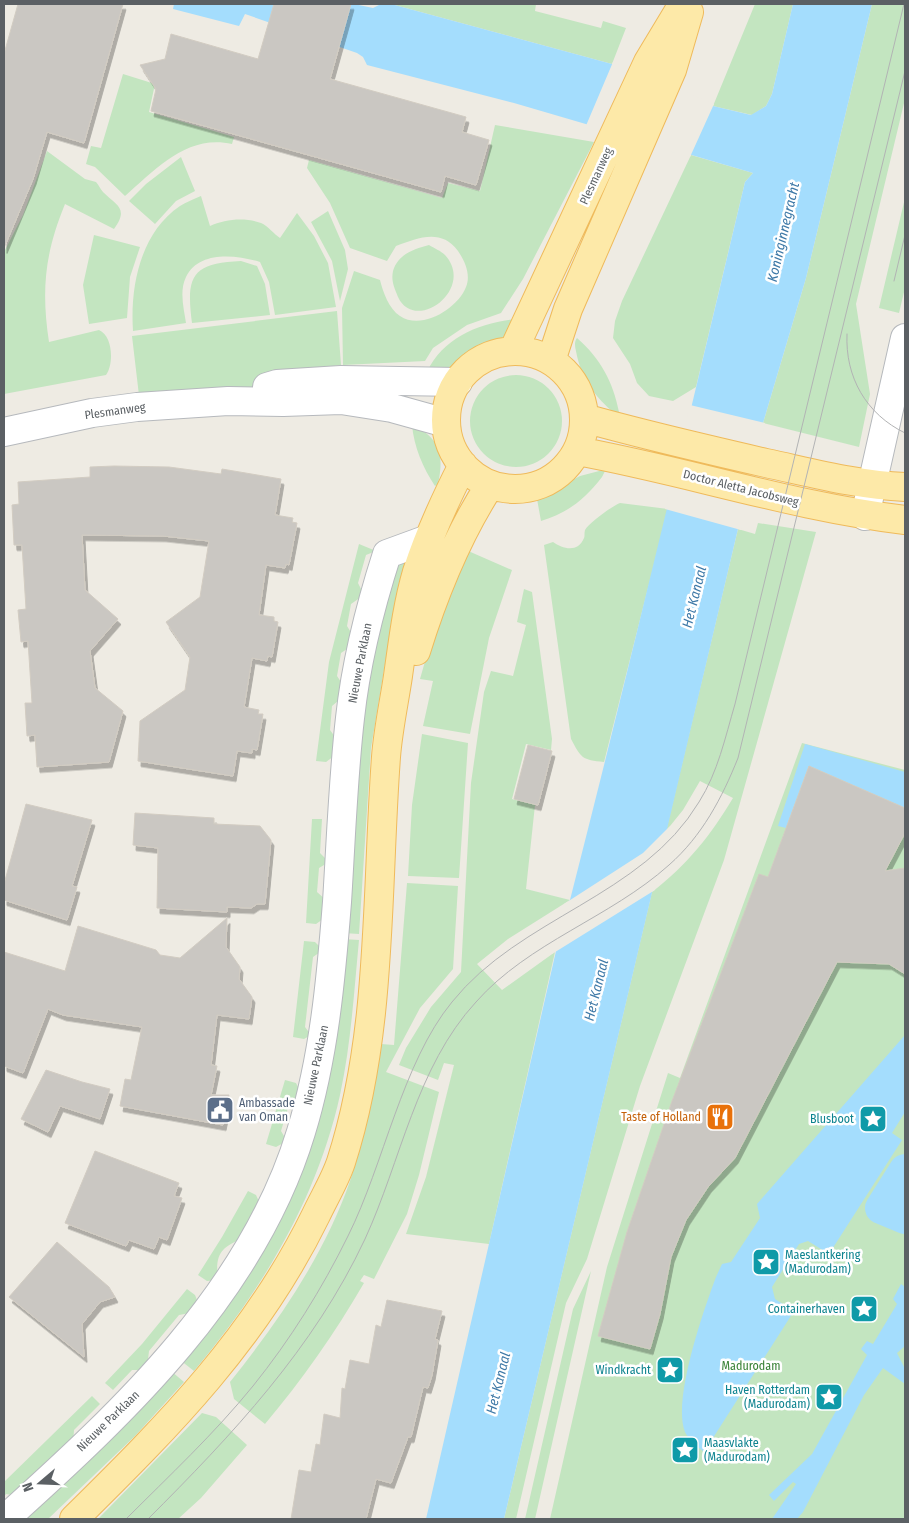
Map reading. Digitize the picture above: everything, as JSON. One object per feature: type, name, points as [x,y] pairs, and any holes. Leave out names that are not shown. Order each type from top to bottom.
[{"type":"main road","name":"Plesmanweg","points":[[550,361],[568,309],[634,156],[660,66],[683,4]]},
{"type":"main road","name":"Plesmanweg","points":[[513,351],[610,147],[660,66],[691,4]]},
{"type":"main road","points":[[526,352],[550,361],[571,380],[582,404],[584,429],[577,452],[558,474],[533,488],[518,490],[490,485],[475,476],[463,465],[451,445],[446,423],[447,408],[458,382],[466,372],[482,360],[500,353],[526,352]]},
{"type":"main road","points":[[584,418],[670,442],[838,480],[905,487]]},
{"type":"main road","name":"Doctor Aletta Jacobsweg","points":[[577,452],[865,516],[905,520]]},
{"type":"main road","points":[[74,1519],[149,1445],[202,1388],[248,1328],[272,1295],[305,1238],[341,1164],[364,1071],[374,971],[386,754],[408,611],[416,574],[428,539],[463,465]]},
{"type":"main road","points":[[386,754],[428,611],[468,518],[490,485]]},
{"type":"street","points":[[865,516],[905,338]]},
{"type":"street","name":"Plesmanweg","points":[[228,401],[277,384],[341,380],[458,382]]},
{"type":"street","name":"Plesmanweg","points":[[4,432],[92,413],[137,407],[228,401],[341,400],[392,408],[446,423]]},
{"type":"street","name":"Nieuwe Parklaan","points":[[5,1519],[134,1396],[168,1360],[214,1302],[239,1265],[266,1218],[288,1168],[301,1133],[323,1040],[337,901],[350,715],[370,612],[387,554],[428,539]]},
{"type":"green space","points":[[391,4],[536,4],[535,11],[601,28],[603,21],[626,28],[612,64]]},
{"type":"green space","points":[[755,4],[793,4],[772,94],[766,106],[752,115],[713,106]]},
{"type":"green space","points":[[872,4],[905,4],[905,99],[856,304],[870,394],[859,447],[763,423],[806,278]]},
{"type":"green space","points":[[123,74],[155,84],[149,112],[234,137],[232,144],[216,142],[201,144],[187,149],[161,165],[125,196],[95,167],[86,164],[91,146],[101,148]]},
{"type":"green space","points":[[495,125],[594,142],[523,279],[501,313],[467,325],[433,348],[425,361],[343,365],[342,308],[354,271],[380,280],[387,300],[396,313],[409,320],[418,321],[438,315],[455,302],[462,295],[466,287],[468,273],[458,251],[444,239],[437,237],[421,238],[396,246],[387,261],[350,248],[330,203],[307,168],[309,160],[442,198],[448,183],[480,191]]},
{"type":"green space","points":[[47,151],[85,179],[96,182],[103,192],[117,204],[121,212],[121,216],[114,229],[65,204],[53,239],[46,272],[45,305],[49,342],[99,330],[107,338],[111,351],[109,370],[106,375],[4,394],[4,252],[23,215]]},
{"type":"green space","points":[[691,155],[753,173],[745,182],[696,387],[673,401],[649,396],[637,383],[630,364],[613,338],[615,321],[622,301]]},
{"type":"green space","points":[[181,157],[195,191],[176,201],[155,224],[129,201],[146,184]]},
{"type":"green space","points":[[201,196],[210,226],[229,220],[255,221],[264,224],[280,238],[297,213],[314,236],[328,263],[336,307],[275,315],[269,282],[260,262],[241,258],[219,257],[200,262],[192,268],[186,277],[182,294],[186,323],[133,331],[133,297],[140,262],[147,246],[155,231],[166,217],[182,205]]},
{"type":"green space","points":[[905,198],[905,288],[899,313],[879,308]]},
{"type":"green space","points":[[328,211],[345,250],[348,269],[340,301],[332,261],[311,222]]},
{"type":"green space","points":[[94,235],[140,247],[130,277],[127,318],[89,324],[83,285]]},
{"type":"green space","points":[[429,245],[445,255],[453,268],[453,281],[448,293],[440,303],[429,309],[417,311],[406,307],[398,297],[392,275],[395,265],[403,256]]},
{"type":"green space","points":[[241,261],[257,266],[265,284],[270,315],[192,323],[190,294],[196,276],[202,269],[211,265]]},
{"type":"green space","points":[[337,311],[341,365],[312,369],[228,399],[140,404],[132,336]]},
{"type":"green space","points":[[515,319],[506,335],[499,341],[453,367],[427,372],[443,350],[464,334],[489,324]]},
{"type":"green space","points":[[577,338],[593,354],[605,372],[619,412],[615,414],[608,408],[596,395],[583,374],[575,344]]},
{"type":"green space","points":[[516,375],[525,376],[542,383],[554,395],[561,412],[561,430],[554,447],[542,459],[525,466],[516,467],[507,466],[490,459],[478,447],[471,430],[470,421],[471,412],[478,395],[490,383],[507,376]]},
{"type":"green space","points":[[412,425],[429,436],[435,442],[438,449],[441,465],[438,484],[435,486],[420,457]]},
{"type":"green space","points":[[605,471],[602,477],[575,504],[560,514],[541,521],[537,499],[580,476]]},
{"type":"green space","points":[[620,503],[668,509],[604,762],[583,757],[571,739],[544,545],[553,542],[566,548],[578,546],[584,538],[587,527]]},
{"type":"green space","points":[[758,523],[816,532],[724,860],[640,1086],[587,1259],[566,1303],[516,1519],[504,1519],[652,892],[665,882],[697,849],[733,798],[700,781],[683,810],[666,831],[738,529],[755,534]]},
{"type":"green space","points":[[359,544],[376,551],[366,555],[358,583],[364,595],[351,604],[347,626],[355,639],[353,645],[341,653],[337,676],[345,688],[344,696],[332,706],[330,730],[338,741],[338,753],[326,762],[316,761],[329,662]]},
{"type":"green space","points":[[466,550],[512,570],[489,638],[470,734],[423,726],[433,681],[420,679],[432,637]]},
{"type":"green space","points":[[407,560],[410,561],[389,640],[371,748],[359,934],[343,933],[351,809],[370,653],[397,566]]},
{"type":"green space","points":[[524,589],[532,592],[552,739],[551,750],[526,744],[512,799],[535,805],[526,889],[570,900],[508,939],[477,964],[502,990],[555,952],[489,1244],[406,1234],[426,1177],[454,1065],[444,1063],[438,1080],[399,1065],[406,1048],[431,1007],[461,972],[471,783],[484,692],[491,671],[513,676],[526,625],[517,622]]},
{"type":"green space","points":[[422,734],[468,743],[459,878],[408,876],[412,805]]},
{"type":"green space","name":"Madurodam","points":[[802,743],[905,770],[905,1519],[550,1519],[607,1267],[668,1073],[680,1078]]},
{"type":"green space","points":[[312,819],[322,819],[320,853],[329,862],[319,868],[317,892],[327,901],[326,917],[316,924],[306,923]]},
{"type":"green space","points":[[407,883],[458,886],[453,969],[420,1008],[386,1072],[439,1092],[419,1175],[407,1214],[374,1279],[364,1275],[360,1281],[364,1283],[342,1320],[305,1373],[265,1424],[234,1399],[230,1382],[265,1336],[314,1261],[340,1208],[350,1181],[368,1113],[381,1044],[394,1045]]},
{"type":"green space","points":[[343,939],[359,940],[352,1018],[340,1095],[317,1171],[302,1207],[264,1275],[219,1340],[194,1371],[180,1360],[257,1254]]},
{"type":"green space","points":[[304,941],[315,942],[323,950],[313,957],[305,1027],[311,1035],[304,1039],[293,1037]]},
{"type":"green space","points":[[285,1080],[296,1083],[302,1095],[290,1101],[281,1131],[287,1141],[276,1147],[266,1144]]},
{"type":"green space","points":[[248,1191],[256,1195],[261,1206],[244,1238],[229,1245],[221,1253],[217,1264],[218,1280],[207,1281],[198,1275]]},
{"type":"green space","points":[[591,1271],[535,1519],[525,1519],[573,1309]]},
{"type":"green space","points":[[187,1289],[195,1295],[199,1305],[195,1312],[179,1315],[149,1351],[147,1368],[145,1370],[132,1370],[113,1390],[105,1383],[142,1344]]},
{"type":"green space","points":[[171,1371],[184,1382],[135,1436],[48,1519],[20,1519]]},
{"type":"green space","points":[[92,1396],[100,1404],[74,1430],[73,1444],[18,1496],[6,1494],[4,1497],[4,1482]]},
{"type":"green space","points":[[202,1413],[216,1417],[247,1445],[201,1498],[178,1519],[98,1519]]},
{"type":"water","points":[[174,4],[354,4],[373,8],[381,4],[391,4],[612,64],[713,106],[751,115],[766,106],[772,94],[793,4],[872,4],[806,278],[763,423],[504,1519],[426,1519],[567,903],[570,900],[615,721],[745,182],[753,173],[514,103],[367,65],[363,57],[357,53],[245,14],[239,26],[173,9]]},
{"type":"water","points":[[805,744],[905,772],[905,808],[809,766],[786,828],[778,826]]},
{"type":"water","points":[[905,1035],[905,1112],[892,1133],[902,1140],[829,1254],[808,1241],[799,1244],[772,1287],[775,1299],[794,1311],[704,1452],[685,1432],[682,1417],[683,1399],[686,1377],[697,1332],[722,1264],[731,1262],[760,1218],[757,1204]]},
{"type":"water","points":[[901,1284],[905,1287],[905,1346],[897,1353],[905,1369],[905,1384],[883,1368],[864,1395],[803,1512],[797,1519],[772,1519],[796,1484],[793,1482],[774,1501],[769,1495],[812,1454],[867,1355],[861,1349],[867,1341],[873,1344],[897,1304],[893,1299]]},
{"type":"pier","points":[[613,62],[714,104],[690,157],[585,128]]},
{"type":"pier","points":[[690,405],[765,423],[741,530],[665,509]]},
{"type":"pier","points":[[670,826],[655,890],[552,954],[564,904],[643,853]]},
{"type":"building","points":[[18,4],[123,4],[84,143],[47,132],[33,179],[4,248],[4,54]]},
{"type":"building","points":[[274,4],[351,4],[330,79],[466,117],[462,132],[489,140],[476,185],[445,176],[441,192],[151,111],[156,89],[140,65],[165,59],[171,34],[258,59]]},
{"type":"building","points":[[90,467],[169,467],[221,474],[222,469],[281,479],[275,515],[293,518],[292,522],[297,523],[289,565],[286,564],[285,568],[266,565],[259,615],[274,617],[274,621],[278,622],[272,657],[268,656],[267,661],[252,658],[244,707],[259,710],[258,714],[263,714],[257,750],[252,749],[252,753],[237,751],[233,776],[138,761],[140,721],[185,690],[190,657],[166,622],[200,597],[209,541],[163,536],[82,535],[85,590],[118,619],[90,651],[95,688],[123,711],[109,762],[37,767],[35,735],[27,736],[25,703],[32,703],[28,641],[21,642],[18,610],[26,609],[22,545],[14,545],[12,505],[19,504],[18,482],[90,477]]},
{"type":"building","points":[[528,745],[552,751],[538,805],[514,799]]},
{"type":"building","points":[[809,766],[905,808],[905,833],[885,871],[905,868],[905,974],[889,964],[837,962],[735,1158],[708,1187],[686,1220],[671,1257],[660,1314],[650,1349],[598,1336],[627,1232],[672,1101],[759,874],[768,877]]},
{"type":"building","points":[[26,804],[92,820],[72,886],[77,887],[67,920],[4,900],[4,884]]},
{"type":"building","points":[[135,813],[214,818],[214,824],[260,826],[271,840],[265,904],[257,904],[251,908],[227,907],[227,912],[157,908],[158,848],[133,845]]},
{"type":"building","points":[[227,918],[226,947],[240,967],[239,979],[252,997],[249,1019],[217,1015],[211,1065],[217,1066],[211,1095],[229,1095],[223,1125],[120,1106],[125,1079],[131,1080],[142,1027],[63,1015],[48,1009],[23,1073],[4,1066],[4,952],[65,971],[78,926],[156,950],[160,955],[180,958]]},
{"type":"building","points":[[46,1070],[110,1089],[100,1119],[60,1106],[48,1132],[21,1119]]},
{"type":"building","points":[[95,1151],[179,1183],[174,1196],[182,1198],[167,1240],[159,1237],[154,1249],[129,1240],[126,1246],[65,1223]]},
{"type":"building","points":[[57,1242],[109,1287],[115,1297],[100,1302],[82,1324],[84,1357],[9,1297]]},
{"type":"building","points":[[387,1300],[442,1311],[435,1339],[438,1340],[432,1375],[428,1388],[423,1387],[411,1437],[408,1437],[391,1483],[376,1479],[366,1519],[291,1519],[299,1470],[311,1472],[316,1444],[320,1445],[324,1414],[340,1418],[342,1388],[345,1389],[350,1360],[369,1364],[376,1325],[381,1327]]},
{"type":"waterway","points":[[905,1170],[881,1208],[905,1218]]},
{"type":"tram line","points":[[126,1519],[238,1404],[267,1369],[305,1314],[338,1256],[361,1208],[395,1115],[420,1054],[452,1002],[480,973],[511,948],[614,885],[646,861],[675,834],[706,791],[720,754],[735,704],[904,4]]},
{"type":"tram line","points":[[148,1519],[240,1422],[269,1388],[321,1317],[365,1239],[424,1085],[438,1055],[455,1028],[476,1002],[497,981],[520,963],[646,884],[669,865],[691,842],[718,802],[738,758],[905,71]]},
{"type":"tram line","points":[[894,281],[905,235]]},
{"type":"tram line","points":[[847,334],[847,350],[850,365],[854,379],[861,392],[879,416],[905,433]]},
{"type":"place","name":"Ambassade van Oman","points":[[220,1110]]},
{"type":"place","name":"Taste of Holland","points":[[720,1117]]},
{"type":"place","name":"Blusboot","points":[[873,1119]]},
{"type":"place","name":"Maeslantkering (Madurodam)","points":[[766,1262]]},
{"type":"place","name":"Containerhaven","points":[[864,1309]]},
{"type":"place","name":"Windkracht","points":[[670,1370]]},
{"type":"place","name":"Haven Rotterdam (Madurodam)","points":[[829,1397]]},
{"type":"place","name":"Maasvlakte (Madurodam)","points":[[685,1450]]},
{"type":"water label","name":"Koninginnegracht","points":[[783,232]]},
{"type":"water label","name":"Het Kanaal","points":[[694,597]]},
{"type":"water label","name":"Het Kanaal","points":[[596,990]]},
{"type":"water label","name":"Het Kanaal","points":[[498,1383]]}]
